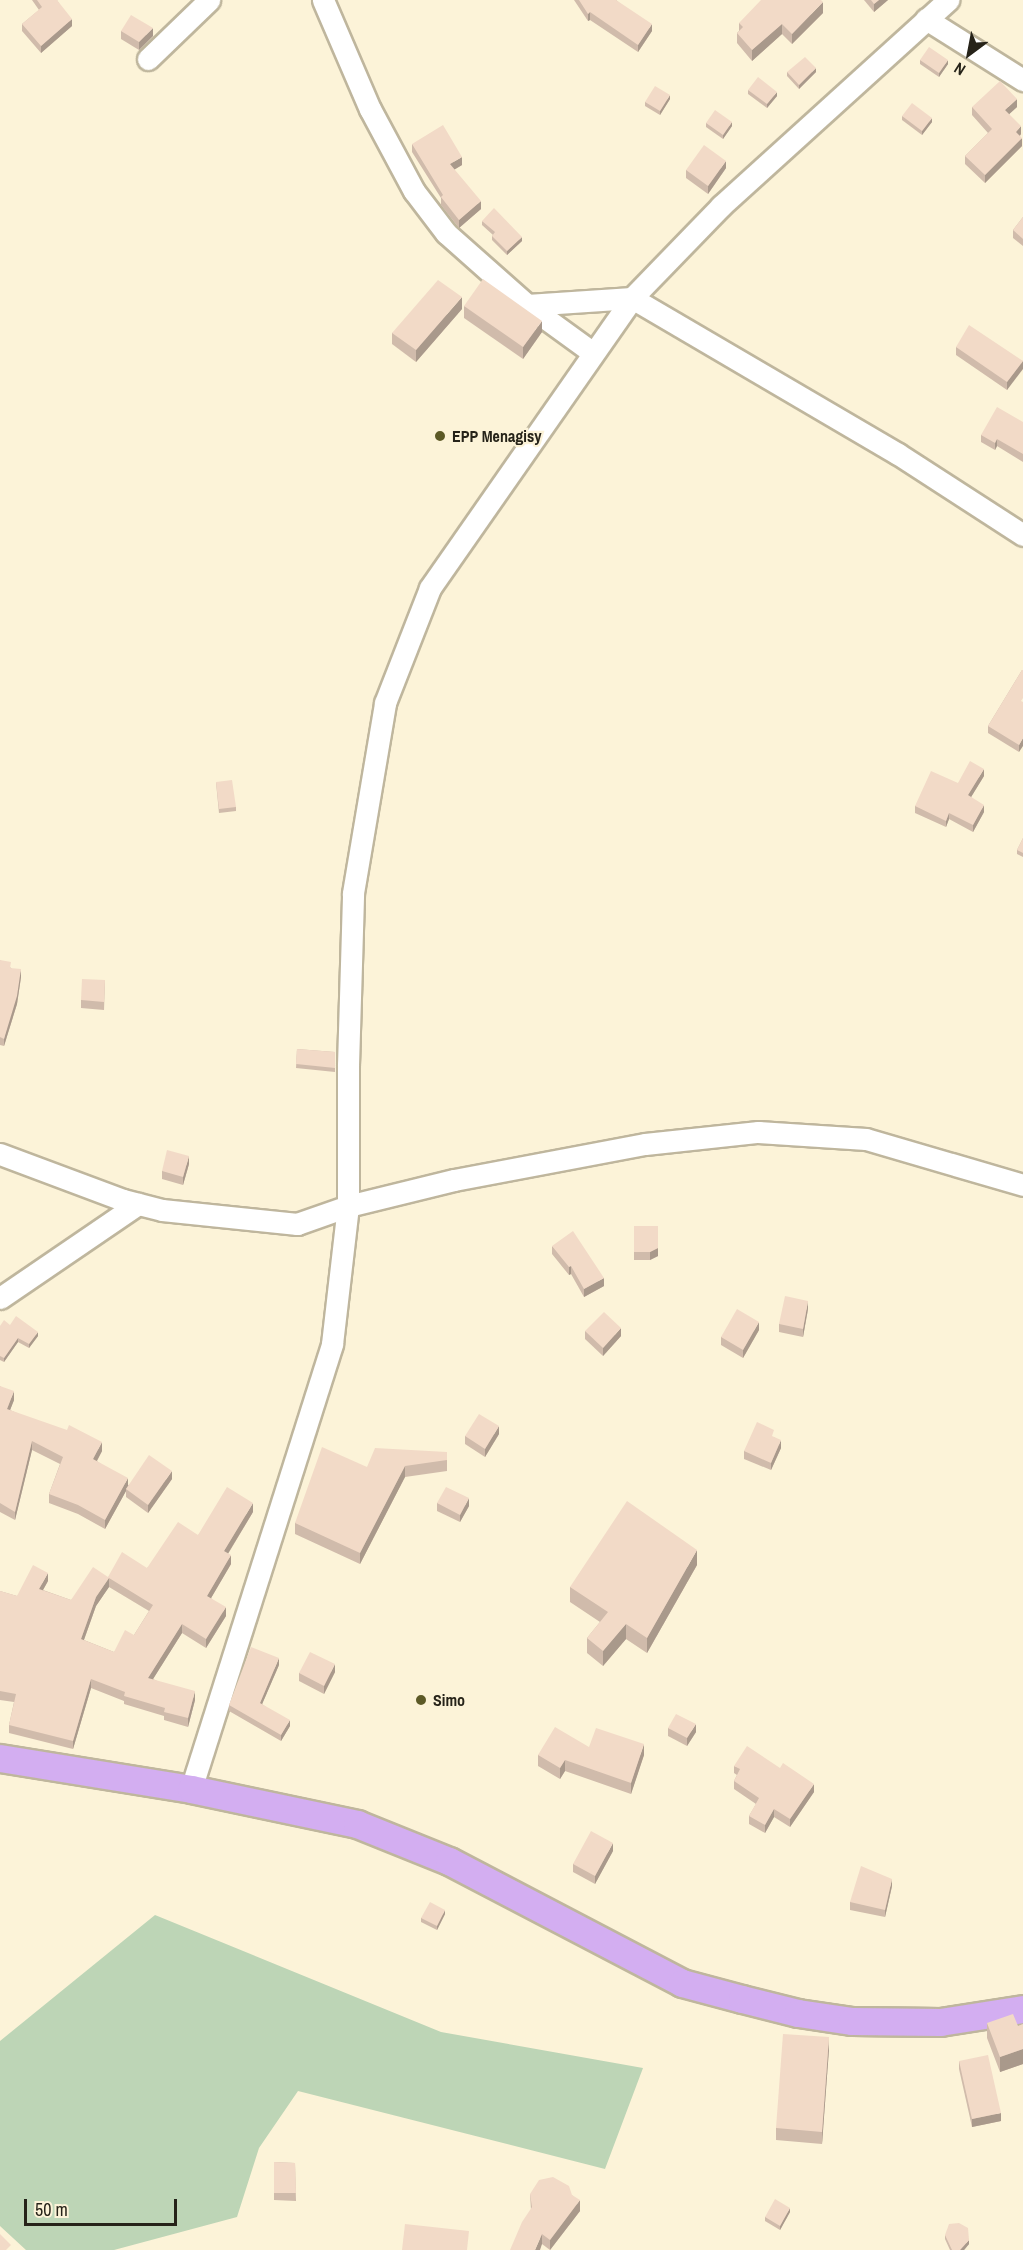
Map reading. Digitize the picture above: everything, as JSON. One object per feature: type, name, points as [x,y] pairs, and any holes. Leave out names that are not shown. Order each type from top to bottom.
[{"type":"main road","points":[[0,1758],[191,1789],[357,1824],[408,1843],[499,1886],[682,1983],[798,2013],[852,2021],[940,2022],[1023,2009]]},
{"type":"street","points":[[148,59],[209,0]]},
{"type":"street","points":[[323,0],[370,110],[414,191],[446,233],[527,305],[592,352]]},
{"type":"street","points":[[191,1789],[332,1344],[348,1206],[348,1065],[353,893],[385,703],[430,588],[592,352],[632,298],[720,206],[948,0]]},
{"type":"street","points":[[926,19],[1023,81]]},
{"type":"street","points":[[527,305],[632,298],[898,454],[1023,535]]},
{"type":"street","points":[[0,1154],[162,1210],[297,1224],[348,1206],[454,1180],[645,1144],[758,1132],[866,1139],[1023,1185]]},
{"type":"street","points":[[0,1298],[138,1203]]},
{"type":"green space","points":[[155,1915],[441,2032],[643,2068],[605,2169],[298,2091],[259,2148],[237,2217],[114,2250],[26,2250],[0,2226],[0,2041]]},
{"type":"building","points":[[37,0],[57,0],[72,19],[41,46],[22,24],[42,7]]},
{"type":"building","points":[[579,0],[616,0],[652,24],[638,45],[590,12],[588,14]]},
{"type":"building","points":[[761,0],[821,0],[823,2],[792,34],[782,24],[752,50],[737,33],[743,27],[739,23]]},
{"type":"building","points":[[131,15],[153,28],[139,42],[121,31]]},
{"type":"building","points":[[929,47],[948,60],[939,73],[920,60]]},
{"type":"building","points":[[805,57],[816,68],[799,85],[787,72]]},
{"type":"building","points":[[758,77],[777,92],[767,104],[748,90]]},
{"type":"building","points":[[1000,81],[1017,99],[1005,110],[1021,126],[1016,132],[1022,138],[985,175],[965,156],[992,129],[972,107]]},
{"type":"building","points":[[655,86],[670,95],[660,111],[645,102]]},
{"type":"building","points":[[912,103],[932,118],[922,131],[902,116]]},
{"type":"building","points":[[715,110],[732,122],[723,135],[706,123]]},
{"type":"building","points":[[443,125],[462,157],[450,164],[481,201],[459,220],[441,197],[443,195],[412,144]]},
{"type":"building","points":[[704,145],[726,161],[708,186],[686,170]]},
{"type":"building","points":[[494,208],[522,237],[507,251],[492,236],[495,232],[482,221]]},
{"type":"building","points":[[1023,217],[1023,239],[1013,230]]},
{"type":"building","points":[[483,279],[542,321],[523,347],[464,306]]},
{"type":"building","points":[[438,280],[462,297],[416,350],[392,333]]},
{"type":"building","points":[[969,325],[1023,361],[1007,382],[956,347]]},
{"type":"building","points":[[997,407],[1023,422],[1023,454],[997,439],[995,443],[981,435]]},
{"type":"building","points":[[1022,670],[1023,738],[1019,745],[988,726]]},
{"type":"building","points":[[970,761],[984,769],[968,795],[984,805],[973,825],[949,813],[946,821],[915,806],[931,771],[958,783]]},
{"type":"building","points":[[232,780],[236,807],[219,809],[216,782]]},
{"type":"building","points":[[1023,838],[1023,853],[1017,850]]},
{"type":"building","points":[[0,960],[11,962],[10,968],[21,969],[17,996],[4,1039],[0,1037]]},
{"type":"building","points":[[82,979],[105,980],[104,1002],[81,1000]]},
{"type":"building","points":[[297,1049],[335,1052],[335,1068],[296,1064]]},
{"type":"building","points":[[167,1150],[189,1156],[183,1177],[162,1171]]},
{"type":"building","points":[[634,1226],[658,1226],[658,1248],[650,1252],[634,1252]]},
{"type":"building","points":[[573,1231],[604,1278],[584,1289],[571,1266],[569,1267],[552,1246]]},
{"type":"building","points":[[785,1296],[808,1301],[803,1329],[779,1324]]},
{"type":"building","points":[[737,1309],[759,1322],[743,1350],[721,1337]]},
{"type":"building","points":[[604,1312],[621,1328],[603,1348],[585,1331]]},
{"type":"building","points":[[16,1316],[38,1332],[29,1344],[18,1338],[4,1358],[0,1356],[0,1326],[4,1320],[10,1325]]},
{"type":"building","points":[[0,1386],[14,1391],[7,1409],[67,1430],[69,1425],[102,1442],[93,1459],[128,1478],[105,1520],[78,1505],[49,1494],[63,1457],[32,1441],[15,1512],[0,1503]]},
{"type":"building","points":[[479,1414],[499,1426],[485,1449],[465,1436]]},
{"type":"building","points":[[757,1422],[774,1430],[772,1436],[781,1440],[771,1463],[744,1451]]},
{"type":"building","points":[[322,1447],[367,1467],[375,1448],[447,1452],[447,1460],[405,1466],[360,1553],[295,1523]]},
{"type":"building","points":[[149,1455],[172,1471],[148,1505],[126,1489]]},
{"type":"building","points":[[227,1487],[253,1503],[224,1551],[231,1555],[207,1596],[226,1607],[206,1639],[182,1624],[148,1678],[195,1691],[188,1718],[164,1712],[165,1708],[124,1696],[125,1692],[91,1679],[73,1741],[9,1725],[16,1694],[0,1691],[0,1591],[17,1596],[33,1565],[48,1573],[39,1589],[71,1600],[93,1567],[108,1577],[122,1552],[147,1568],[178,1522],[198,1535]],"holes":[[[109,1578],[153,1605],[134,1635],[125,1630],[114,1652],[81,1639],[96,1597]]]},
{"type":"building","points":[[446,1487],[469,1498],[460,1515],[437,1503]]},
{"type":"building","points":[[627,1501],[697,1550],[647,1638],[626,1624],[603,1651],[587,1638],[608,1612],[570,1587]]},
{"type":"building","points":[[251,1647],[279,1658],[260,1703],[290,1720],[281,1735],[229,1705]]},
{"type":"building","points":[[310,1652],[335,1664],[324,1686],[299,1673]]},
{"type":"building","points":[[676,1714],[696,1724],[687,1738],[668,1728]]},
{"type":"building","points":[[555,1727],[589,1747],[596,1728],[644,1744],[631,1783],[565,1760],[560,1768],[538,1755]]},
{"type":"building","points":[[747,1746],[780,1768],[783,1763],[814,1784],[790,1819],[774,1809],[765,1825],[749,1816],[759,1798],[734,1781],[740,1769],[734,1766]]},
{"type":"building","points":[[591,1831],[613,1843],[595,1876],[573,1864]]},
{"type":"building","points":[[861,1866],[892,1879],[885,1910],[850,1902]]},
{"type":"building","points":[[430,1902],[445,1910],[437,1926],[421,1918]]},
{"type":"building","points":[[1013,2014],[1018,2026],[1023,2024],[1023,2049],[1000,2057],[987,2023]]},
{"type":"building","points":[[783,2034],[829,2037],[822,2132],[776,2128]]},
{"type":"building","points":[[988,2055],[1001,2113],[972,2119],[959,2061]]},
{"type":"building","points":[[274,2162],[295,2163],[296,2193],[274,2193]]},
{"type":"building","points":[[553,2177],[569,2186],[572,2195],[580,2200],[550,2240],[542,2234],[535,2250],[510,2250],[522,2222],[532,2207],[530,2194],[539,2180]]},
{"type":"building","points":[[775,2199],[790,2208],[780,2226],[765,2217]]},
{"type":"building","points":[[959,2223],[968,2228],[969,2240],[960,2250],[952,2250],[945,2235],[949,2224]]},
{"type":"building","points":[[405,2224],[469,2231],[467,2250],[402,2250]]},
{"type":"building","points":[[0,2234],[11,2245],[6,2250],[0,2250]]},
{"type":"place","name":"EPP Menagisy","points":[[440,436]]},
{"type":"place","name":"Simo","points":[[421,1700]]}]
